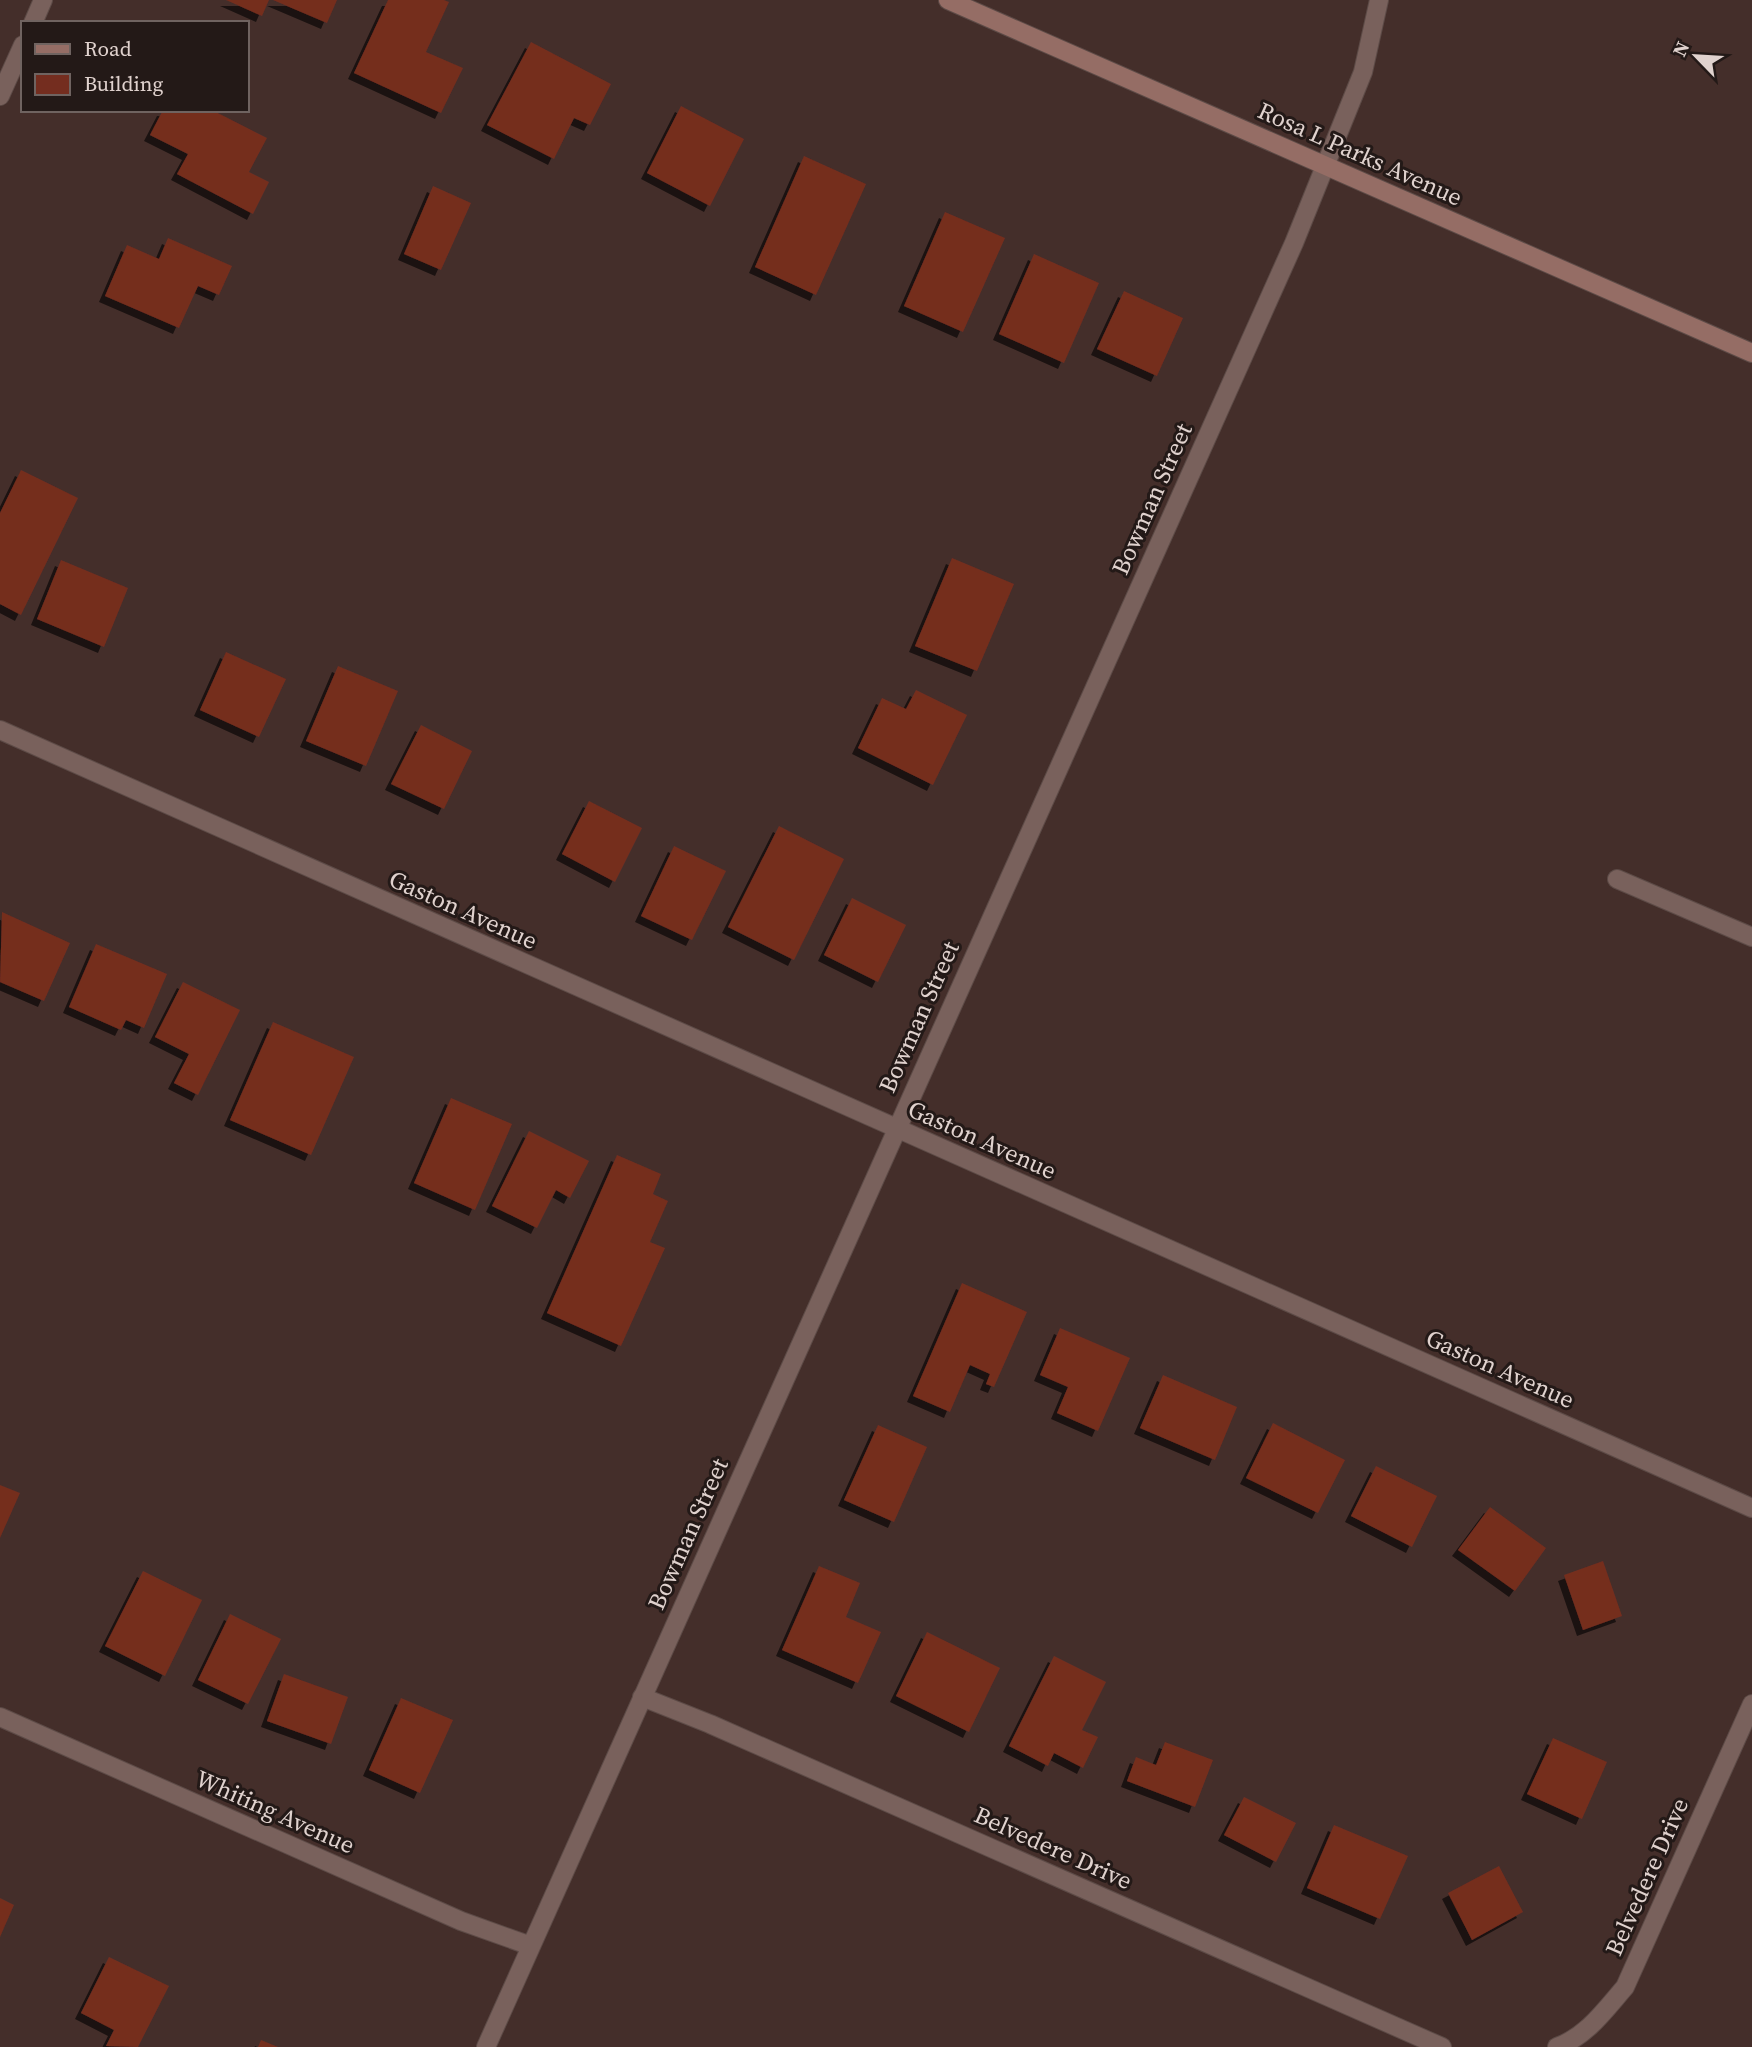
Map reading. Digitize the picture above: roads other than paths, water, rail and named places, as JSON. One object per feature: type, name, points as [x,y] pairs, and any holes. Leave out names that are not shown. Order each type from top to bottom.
[{"type":"street","points":[[34,21],[43,0]]},
{"type":"street","name":"Rosa L Parks Avenue","points":[[948,0],[1752,353]]},
{"type":"street","name":"Bowman Street","points":[[486,2047],[1288,256],[1363,72],[1379,0]]},
{"type":"street","points":[[0,96],[21,49]]},
{"type":"street","name":"Gaston Avenue","points":[[0,730],[1752,1508]]},
{"type":"street","points":[[1617,879],[1752,937]]},
{"type":"street","name":"Belvedere Drive","points":[[642,1697],[710,1724],[1442,2047]]},
{"type":"street","name":"Belvedere Drive","points":[[1557,2047],[1593,2025],[1625,1987],[1752,1704]]},
{"type":"street","name":"Whiting Avenue","points":[[0,1717],[461,1921],[531,1946]]}]
